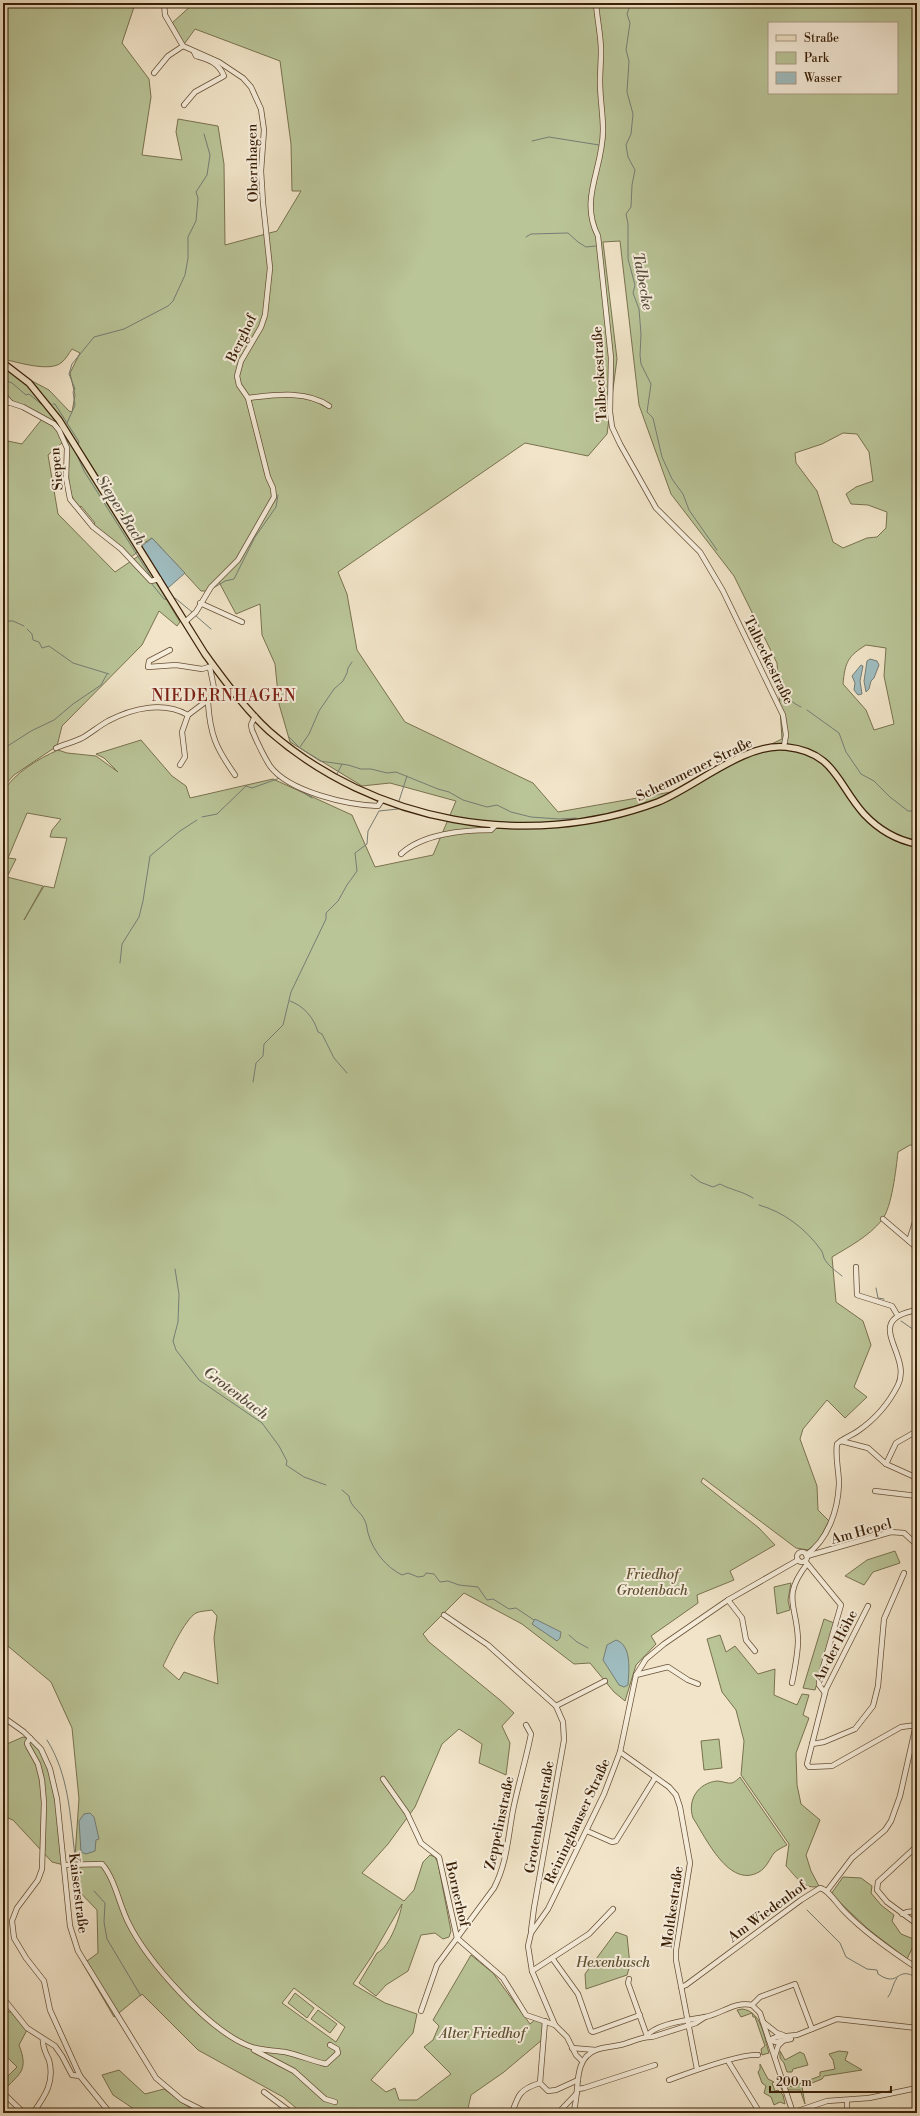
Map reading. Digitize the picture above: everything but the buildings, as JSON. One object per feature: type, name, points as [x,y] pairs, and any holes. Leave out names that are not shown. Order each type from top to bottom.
[{"type":"main road","name":"Schemmener Straße","points":[[3,363],[29,383],[49,405],[159,579],[211,666],[268,730],[307,760],[349,786],[382,800],[440,817],[496,825],[558,824],[589,821],[631,812],[666,798],[749,753],[771,747],[784,746]]},
{"type":"main road","points":[[784,746],[797,749],[821,759],[835,771],[864,813],[879,828],[892,836],[917,844]]},
{"type":"street","points":[[154,73],[168,56],[183,46],[165,15],[164,3]]},
{"type":"street","name":"Talbeckestraße","points":[[596,3],[601,51],[600,82],[603,146],[590,198],[590,213],[592,224],[598,236],[610,351],[610,412],[612,427],[656,508],[700,552],[723,591],[783,715],[786,735],[784,746]]},
{"type":"street","name":"Obernhagen","points":[[183,46],[194,52],[214,59],[243,78],[251,87],[261,109],[264,130],[261,171],[263,203],[270,260]]},
{"type":"street","name":"Obernhagen","points":[[184,105],[195,92],[224,76],[219,67],[213,62],[196,56],[194,52]]},
{"type":"street","name":"Berghof","points":[[200,603],[211,587],[238,560],[274,497],[274,492],[268,477],[248,398],[239,385],[236,376],[241,361],[261,327],[265,315],[270,260]]},
{"type":"street","points":[[3,394],[10,403]]},
{"type":"street","points":[[248,398],[296,396],[317,399],[329,406]]},
{"type":"street","points":[[3,403],[10,403]]},
{"type":"street","name":"Siepen","points":[[10,403],[23,407],[54,424],[60,430],[67,448],[66,478],[70,498],[93,527],[121,549],[151,581],[159,579]]},
{"type":"street","points":[[185,622],[193,616],[200,603],[242,622]]},
{"type":"street","points":[[170,650],[149,661],[148,667],[176,665],[189,668],[211,666],[214,693],[208,702],[199,706],[188,715],[182,732],[185,757],[180,766]]},
{"type":"street","points":[[208,702],[210,727],[214,742],[222,757],[235,775]]},
{"type":"street","points":[[56,748],[83,738],[107,722],[132,711],[151,708],[172,708],[188,715]]},
{"type":"street","points":[[255,716],[251,725],[252,730],[271,767],[286,779],[321,797],[339,801],[378,806],[382,800]]},
{"type":"street","name":"Schemmener Straße","points":[[401,854],[409,846],[444,834],[463,830],[491,830],[496,825]]},
{"type":"street","points":[[909,1241],[917,1216],[915,1206],[917,1202]]},
{"type":"street","points":[[883,1219],[917,1248]]},
{"type":"street","points":[[856,1267],[857,1295],[892,1306],[898,1316]]},
{"type":"street","points":[[792,1682],[797,1658],[798,1638],[791,1603],[792,1588],[806,1559],[819,1543],[832,1520],[837,1502],[839,1484],[837,1449],[841,1441],[858,1431],[872,1420],[887,1402],[899,1384],[902,1369],[901,1362],[889,1333],[892,1320],[898,1316],[917,1310]]},
{"type":"street","points":[[886,1464],[896,1443],[917,1431]]},
{"type":"street","points":[[841,1441],[868,1448],[886,1464],[917,1478]]},
{"type":"street","points":[[875,1491],[917,1496]]},
{"type":"street","name":"Am Hepel","points":[[806,1559],[891,1532],[904,1533],[917,1544]]},
{"type":"street","name":"Reininghauser Straße","points":[[531,1933],[548,1910],[586,1831],[620,1752],[636,1675],[641,1665],[652,1653],[728,1600],[798,1560],[799,1554],[803,1553],[806,1559]]},
{"type":"street","points":[[798,1560],[800,1562],[806,1559]]},
{"type":"street","name":"An der Höhe","points":[[806,1559],[841,1605],[819,1681],[821,1689],[825,1693],[868,1606]]},
{"type":"street","points":[[812,1744],[824,1742],[855,1729],[873,1706],[878,1686],[884,1619],[904,1573]]},
{"type":"street","points":[[728,1600],[742,1618],[746,1640],[755,1651]]},
{"type":"street","points":[[917,1610],[917,1646]]},
{"type":"street","name":"Grotenbachstraße","points":[[444,1615],[488,1645],[556,1706],[563,1722],[564,1740],[534,1908],[531,1933]]},
{"type":"street","points":[[636,1675],[668,1667],[688,1680],[698,1684]]},
{"type":"street","points":[[556,1706],[605,1682]]},
{"type":"street","points":[[825,1693],[808,1757],[809,1767],[826,1767],[844,1761],[901,1727],[910,1724],[916,1725]]},
{"type":"street","name":"Kaiserstraße","points":[[3,1718],[30,1738],[41,1749],[54,1781],[70,1926],[78,1952],[156,2078],[182,2100],[208,2113]]},
{"type":"street","name":"Zeppelinstraße","points":[[457,1938],[494,1888],[500,1875],[508,1849],[520,1776],[531,1734],[526,1725]]},
{"type":"street","name":"Am Wiedenhof","points":[[681,1987],[686,1985],[816,1889],[822,1888],[827,1891],[852,1858],[885,1830],[891,1821],[900,1796],[916,1725]]},
{"type":"street","points":[[30,1738],[27,1743],[38,1764],[42,1780],[44,1803],[42,1870],[38,1880],[17,1908],[12,1921],[14,1938],[26,1958],[44,1981],[50,2010],[80,2076],[110,2113]]},
{"type":"street","name":"Moltkestraße","points":[[620,1752],[669,1787],[676,1795],[689,1852],[690,1863],[676,1950],[681,1987],[697,2069]]},
{"type":"street","points":[[586,1831],[612,1842],[616,1842],[655,1778]]},
{"type":"street","name":"Bornerhof","points":[[383,1779],[407,1813],[421,1843],[439,1856],[457,1938],[503,1978],[526,2015],[555,2025]]},
{"type":"street","points":[[917,1847],[878,1882],[877,1886],[878,1893],[902,1914],[917,1924]]},
{"type":"street","points":[[64,1865],[102,1864],[128,1922],[165,1975],[177,1989],[216,2025],[248,2046],[294,2071],[308,2086],[325,2099],[335,2102]]},
{"type":"street","points":[[827,1891],[832,1898],[866,1931],[917,1968]]},
{"type":"street","points":[[532,1971],[589,1934],[613,1909]]},
{"type":"street","points":[[902,1914],[917,1911]]},
{"type":"street","points":[[531,1933],[528,1946],[532,1971],[555,2025],[567,2037],[576,2055],[582,2061]]},
{"type":"street","name":"Bornerhof","points":[[421,2011],[437,1965],[457,1938]]},
{"type":"street","points":[[552,1958],[578,1994],[591,2031],[593,2032],[640,2016]]},
{"type":"street","points":[[629,1979],[628,1982],[647,2036]]},
{"type":"street","points":[[752,2005],[760,1997],[795,1984],[812,2029]]},
{"type":"street","points":[[3,1998],[27,2028],[59,2051],[72,2074],[80,2076]]},
{"type":"street","points":[[647,2036],[651,2032],[687,2020],[705,2017],[739,2005],[752,2005],[759,2011],[764,2022],[793,2113],[827,2101],[846,2101],[917,2088]]},
{"type":"street","points":[[572,2048],[596,2050],[622,2044],[647,2036],[652,2037],[700,2021],[705,2017]]},
{"type":"street","points":[[775,2056],[778,2046],[783,2041],[837,2019],[917,2028]]},
{"type":"street","points":[[544,2021],[540,2083],[548,2091],[556,2090],[578,2080]]},
{"type":"street","points":[[764,2022],[777,2033],[797,2035]]},
{"type":"street","points":[[770,2040],[776,2037],[797,2035]]},
{"type":"street","points":[[32,2113],[45,2097],[50,2085],[51,2073],[42,2045],[43,2039]]},
{"type":"street","points":[[770,2040],[783,2041]]},
{"type":"street","points":[[248,2046],[259,2049],[285,2052],[326,2064],[338,2053],[336,2049],[330,2045]]},
{"type":"street","points":[[573,2113],[582,2061],[596,2050]]},
{"type":"street","points":[[669,2080],[697,2069],[752,2054],[758,2056]]},
{"type":"street","points":[[728,2061],[760,2113]]},
{"type":"street","points":[[558,2113],[578,2091],[584,2088],[655,2065]]},
{"type":"street","points":[[512,2113],[518,2097],[526,2089],[540,2083]]},
{"type":"street","points":[[3,2092],[24,2113]]},
{"type":"street","points":[[264,2092],[292,2113]]},
{"type":"street","points":[[846,2101],[847,2113]]},
{"type":"green space","points":[[3,3],[137,3],[134,7],[122,43],[149,79],[151,97],[142,155],[182,160],[176,132],[178,119],[218,126],[224,164],[225,245],[277,231],[301,191],[292,191],[291,144],[280,61],[195,29],[182,47],[171,24],[194,3],[917,3],[917,1146],[910,1145],[898,1152],[891,1197],[882,1220],[865,1236],[832,1257],[836,1302],[863,1321],[871,1345],[854,1387],[867,1397],[845,1418],[827,1400],[803,1429],[800,1439],[817,1486],[818,1510],[829,1521],[818,1542],[808,1550],[796,1548],[703,1478],[701,1482],[759,1528],[775,1545],[730,1571],[734,1580],[697,1595],[698,1603],[651,1636],[656,1644],[636,1665],[625,1701],[614,1692],[590,1663],[574,1664],[522,1624],[464,1593],[423,1634],[429,1642],[514,1713],[502,1726],[510,1743],[506,1775],[479,1763],[482,1744],[459,1729],[442,1744],[415,1807],[388,1844],[362,1873],[404,1901],[414,1890],[423,1862],[430,1855],[435,1857],[438,1863],[451,1931],[449,1937],[443,1939],[435,1933],[421,1935],[408,1971],[386,1985],[376,1996],[359,1983],[377,1953],[386,1945],[394,1931],[402,1904],[372,1956],[353,1984],[385,2003],[417,2014],[413,2033],[371,2080],[386,2092],[395,2088],[399,2100],[417,2100],[451,2074],[424,2047],[433,2040],[439,2026],[433,2020],[471,1955],[493,1973],[530,2024],[537,2018],[543,2023],[543,2039],[504,2072],[471,2095],[467,2113],[301,2112],[283,2097],[198,2050],[142,1994],[114,2017],[83,1964],[98,1953],[97,1910],[73,1885],[79,1799],[72,1728],[51,1682],[3,1642],[3,792],[13,779],[27,767],[58,750],[67,753],[96,756],[118,772],[104,758],[96,754],[141,740],[172,776],[186,786],[190,798],[273,779],[352,815],[375,867],[433,855],[456,801],[390,783],[362,786],[290,742],[279,704],[275,664],[262,635],[260,604],[236,614],[219,582],[210,591],[201,591],[152,538],[141,545],[75,441],[32,381],[49,390],[69,411],[72,412],[75,395],[70,373],[80,353],[72,349],[62,362],[50,367],[25,364],[3,359]],"holes":[[[620,241],[639,405],[671,494],[734,576],[777,663],[782,739],[671,792],[558,812],[533,783],[405,722],[357,650],[347,594],[338,572],[525,443],[588,456],[607,434],[617,359],[603,242]],[[843,433],[857,434],[869,452],[873,481],[856,487],[846,494],[851,504],[868,505],[887,512],[886,528],[877,537],[867,538],[843,548],[833,542],[817,491],[796,463],[795,453],[822,444]],[[866,645],[886,648],[884,676],[894,724],[874,730],[866,710],[843,684],[848,660]],[[27,813],[61,819],[52,830],[50,837],[67,838],[54,888],[44,886],[24,920],[43,886],[7,877],[16,859],[8,858]],[[212,1610],[217,1616],[214,1638],[218,1684],[184,1672],[179,1680],[163,1666],[187,1622],[196,1613]],[[294,1988],[345,2027],[336,2042],[282,2003]]]},
{"type":"green space","points":[[3,367],[28,384],[48,407],[139,551],[131,557],[92,525],[95,523],[81,506],[79,508],[69,492],[67,440],[61,430],[11,403],[3,392]]},
{"type":"green space","points":[[42,419],[57,429],[63,442],[48,455],[58,514],[115,572],[140,555],[180,622],[177,626],[159,611],[142,645],[62,726],[57,746],[14,775],[3,787],[3,440],[22,444]]},
{"type":"green space","points":[[895,1551],[900,1563],[873,1572],[864,1585],[845,1576],[867,1560]]},
{"type":"green space","points":[[791,1583],[788,1600],[790,1610],[777,1614],[774,1587]]},
{"type":"green space","points":[[824,1619],[834,1623],[815,1690],[803,1688]]},
{"type":"green space","points":[[720,1635],[726,1652],[735,1646],[758,1674],[775,1669],[774,1695],[797,1705],[802,1694],[809,1695],[803,1715],[809,1718],[796,1753],[797,1785],[801,1804],[820,1820],[806,1855],[811,1871],[819,1886],[814,1887],[804,1884],[796,1878],[786,1866],[789,1844],[741,1775],[744,1741],[736,1710],[722,1692],[707,1639]]},
{"type":"green space","points":[[23,1737],[35,1743],[44,1755],[50,1772],[55,1792],[64,1865],[52,1862],[13,1820],[3,1816],[3,1740],[7,1744]]},
{"type":"green space","points":[[719,1739],[722,1768],[704,1770],[701,1741]]},
{"type":"green space","points":[[740,1777],[787,1845],[774,1853],[762,1870],[748,1875],[738,1874],[728,1868],[720,1859],[693,1818],[692,1811],[693,1799],[699,1789],[704,1785],[717,1781],[732,1783]]},
{"type":"green space","points":[[843,1877],[861,1878],[872,1886],[871,1893],[881,1905],[894,1915],[892,1921],[901,1934],[916,1940],[907,1959],[868,1929],[831,1894]]},
{"type":"green space","name":"Hexenbusch","points":[[616,1932],[627,1936],[630,1965],[627,1975],[586,1989],[585,1974]]},
{"type":"green space","points":[[295,1993],[314,2008],[307,2018],[288,2003]]},
{"type":"green space","points":[[742,2009],[752,2013],[741,2017],[737,2010]]},
{"type":"green space","points":[[318,2010],[337,2024],[330,2033],[311,2019]]},
{"type":"green space","points":[[3,2011],[11,2012],[27,2030],[19,2045],[22,2054],[23,2066],[18,2075],[3,2091],[3,2081],[17,2067],[3,2053]]},
{"type":"green space","points":[[752,2013],[758,2020],[764,2033],[769,2053],[762,2055],[761,2049],[765,2046],[755,2017],[753,2017]]},
{"type":"green space","points":[[780,2051],[785,2060],[800,2052],[804,2054],[808,2065],[793,2069],[792,2072],[787,2072],[784,2063],[780,2058]]},
{"type":"green space","points":[[839,2051],[848,2052],[845,2060],[862,2070],[824,2076],[822,2079],[802,2087],[805,2104],[800,2090],[782,2090],[778,2080],[788,2075],[785,2079],[791,2087],[820,2076],[820,2072],[835,2069],[833,2060],[829,2054]]},
{"type":"green space","points":[[760,2064],[768,2079],[774,2082],[772,2083],[775,2091],[778,2090],[783,2095],[785,2104],[780,2102],[774,2105],[771,2097],[764,2093],[766,2086],[762,2083],[758,2072],[760,2069]]},
{"type":"green space","points":[[119,2070],[145,2094],[164,2089],[197,2113],[140,2113],[113,2095],[102,2075]]},
{"type":"water","points":[[152,538],[185,573],[168,588],[142,546]]},
{"type":"water","points":[[870,659],[877,661],[879,665],[874,678],[871,681],[869,689],[866,692],[864,681],[867,661]]},
{"type":"water","points":[[861,665],[863,666],[860,681],[862,694],[858,695],[854,690],[855,683],[852,676]]},
{"type":"water","points":[[535,1619],[561,1632],[560,1638],[557,1641],[532,1624]]},
{"type":"water","points":[[616,1640],[625,1647],[627,1653],[629,1673],[628,1685],[624,1687],[619,1685],[603,1660],[607,1645]]},
{"type":"water","points":[[90,1813],[94,1817],[99,1839],[96,1840],[95,1851],[86,1854],[81,1852],[79,1821],[84,1814]]},
{"type":"waterway","name":"Talbecke","points":[[631,3],[627,14],[630,23],[626,50],[629,61],[627,92],[633,114],[631,134],[626,145],[628,157],[635,170],[632,185],[631,207],[626,214],[628,224],[628,259],[635,285],[633,293],[639,309],[641,364],[651,384],[647,412],[653,418],[662,457],[672,479],[683,494],[689,510],[717,550]]},
{"type":"waterway","points":[[67,423],[75,405],[73,392],[75,389],[69,374],[72,364],[94,337],[124,329],[168,306],[173,301],[185,275],[188,258],[188,237],[196,221],[198,198],[196,192],[207,175],[210,155],[204,134]]},
{"type":"waterway","points":[[532,141],[549,137],[599,145]]},
{"type":"waterway","points":[[526,237],[531,234],[568,233],[586,247],[596,246]]},
{"type":"waterway","name":"Sieper Bach","points":[[3,375],[7,381],[12,383],[26,395],[29,394],[41,404]]},
{"type":"waterway","name":"Sieper Bach","points":[[53,404],[55,404],[79,442],[78,444]]},
{"type":"waterway","name":"Sieper Bach","points":[[76,453],[84,471],[151,577]]},
{"type":"waterway","points":[[215,587],[225,581],[234,579],[255,537],[276,507],[278,495]]},
{"type":"waterway","name":"Sieper Bach","points":[[151,583],[164,599],[168,600]]},
{"type":"waterway","name":"Sieper Bach","points":[[175,598],[192,612]]},
{"type":"waterway","name":"Sieper Bach","points":[[196,616],[211,629]]},
{"type":"waterway","points":[[3,618],[6,621],[13,621],[24,626]]},
{"type":"waterway","points":[[27,629],[32,634],[33,640],[39,642],[42,648],[49,646],[73,663],[109,674]]},
{"type":"waterway","points":[[300,747],[309,734],[319,711],[334,689],[343,681],[352,662]]},
{"type":"waterway","name":"Talbecke","points":[[773,668],[778,686],[790,700],[801,707]]},
{"type":"waterway","points":[[3,749],[31,731],[54,720],[73,704],[101,685],[107,674]]},
{"type":"waterway","name":"Talbecke","points":[[807,710],[839,733],[846,752],[861,774],[874,781],[890,797],[908,811],[917,811]]},
{"type":"waterway","points":[[289,737],[300,748],[320,761],[387,773],[396,772],[449,792],[463,800],[487,807],[497,805],[511,812],[531,817],[559,819],[576,818]]},
{"type":"waterway","points":[[337,774],[342,764]]},
{"type":"waterway","points":[[399,801],[407,776]]},
{"type":"waterway","points":[[202,817],[217,814],[246,786],[252,788],[280,778]]},
{"type":"waterway","points":[[289,784],[312,798]]},
{"type":"waterway","points":[[253,1082],[256,1063],[263,1056],[264,1044],[283,1025],[291,992],[326,919],[326,913],[338,901],[357,871],[355,853],[367,844],[368,831],[379,811],[398,809]]},
{"type":"waterway","points":[[120,963],[122,944],[139,917],[150,856],[180,831],[197,820]]},
{"type":"waterway","points":[[290,1001],[300,1006],[308,1013],[318,1032],[322,1034],[334,1058],[347,1073]]},
{"type":"waterway","points":[[691,1175],[700,1182],[713,1187],[720,1184],[753,1198]]},
{"type":"waterway","points":[[759,1205],[777,1212],[794,1222],[815,1242],[823,1253],[824,1258],[832,1268],[842,1276]]},
{"type":"waterway","name":"Grotenbach","points":[[175,1269],[179,1294],[178,1322],[173,1341],[176,1350],[199,1380],[262,1423],[279,1446],[287,1461],[286,1465],[304,1477],[326,1485]]},
{"type":"waterway","points":[[876,1288],[878,1298],[884,1299]]},
{"type":"waterway","points":[[901,1321],[917,1332]]},
{"type":"waterway","points":[[3,1437],[8,1433]]},
{"type":"waterway","name":"Grotenbach","points":[[342,1490],[349,1496],[351,1503],[363,1518],[373,1546],[381,1558],[396,1572],[402,1575],[408,1573],[418,1577],[424,1576],[426,1573],[434,1574],[440,1582],[448,1581],[459,1585],[478,1587],[487,1600],[493,1599],[509,1609],[516,1608],[534,1620]]},
{"type":"waterway","name":"Grotenbach","points":[[569,1635],[577,1642],[588,1648]]},
{"type":"waterway","points":[[47,1740],[60,1767],[64,1781],[70,1811],[75,1856]]},
{"type":"waterway","points":[[94,1891],[105,1903],[104,1922],[107,1939],[141,1996]]},
{"type":"waterway","name":"Grotenbach","points":[[807,1910],[840,1943],[846,1957],[867,1969],[877,1970],[878,1974],[885,1978],[890,1979],[905,1974],[910,1974],[917,1978]]},
{"type":"waterway","points":[[888,1997],[897,1978]]},
{"type":"district","name":"NIEDERNHAGEN","points":[[224,695]]},
{"type":"park label","name":"Friedhof Grotenbach","points":[[652,1582]]},
{"type":"park label","name":"Alter Friedhof","points":[[482,2033]]}]
